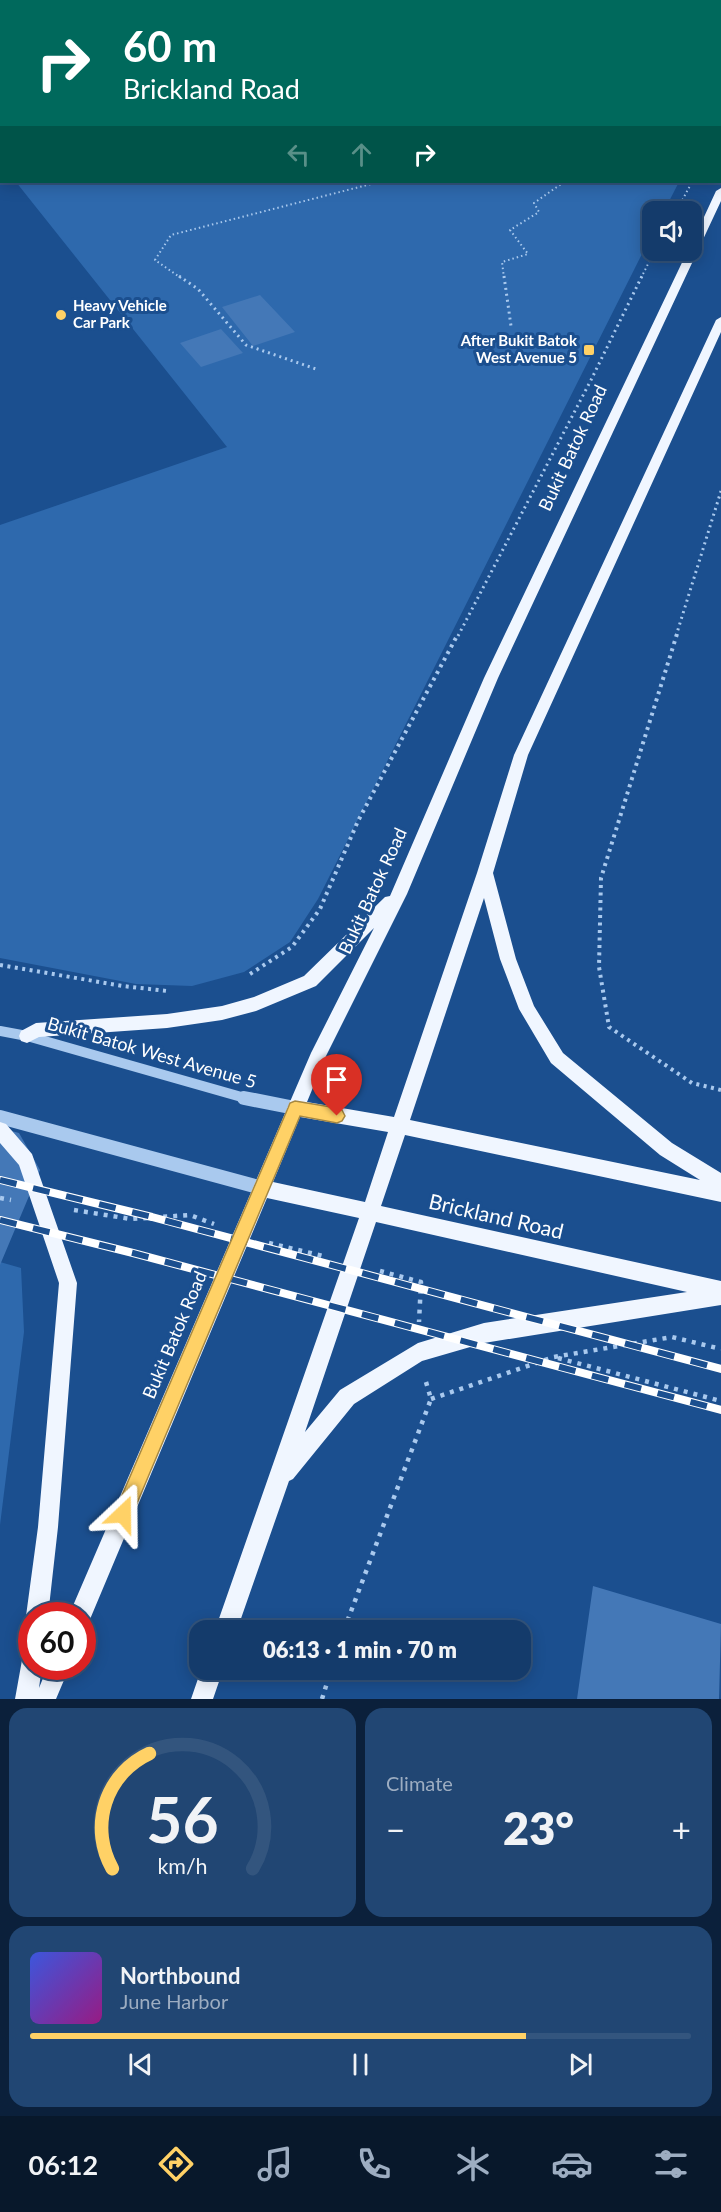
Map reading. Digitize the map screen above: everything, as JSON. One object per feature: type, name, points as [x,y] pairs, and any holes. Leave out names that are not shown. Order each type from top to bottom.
[{"type":"main road","name":"Bukit Batok Road","points":[[86,1602],[319,1053],[399,894],[491,678],[721,191]]},
{"type":"main road","points":[[706,223],[721,214]]},
{"type":"main road","points":[[230,1620],[279,1481],[485,873],[521,754],[721,320]]},
{"type":"main road","points":[[485,873],[508,959],[527,1009],[557,1058],[666,1149],[721,1183]]},
{"type":"main road","points":[[27,1036],[36,1030],[167,1021],[222,1013],[256,1004],[310,981],[399,894]]},
{"type":"main road","points":[[295,1108],[399,1126],[721,1193]]},
{"type":"main road","points":[[0,1130],[26,1160],[68,1283],[48,1527],[39,1602]]},
{"type":"main road","name":"Brickland Road","points":[[262,1188],[721,1290]]},
{"type":"main road","points":[[279,1481],[347,1397],[418,1353],[484,1333],[721,1296]]},
{"type":"main road","points":[[26,1699],[29,1680]]},
{"type":"main road","points":[[45,1699],[53,1680]]},
{"type":"main road","points":[[202,1699],[209,1680]]},
{"type":"street","name":"Bukit Batok West Avenue 5","points":[[0,1031],[27,1036],[243,1098],[295,1108]]},
{"type":"street","points":[[0,1117],[262,1188]]},
{"type":"path","points":[[319,370],[246,345],[198,289],[155,260],[171,235],[375,183]]},
{"type":"path","points":[[511,326],[502,262],[528,254],[510,230],[538,212],[534,203],[563,183]]},
{"type":"path","points":[[682,201],[691,183]]},
{"type":"path","points":[[246,976],[292,947],[320,909],[358,821],[531,495],[649,261]]},
{"type":"path","points":[[721,491],[601,878],[599,967],[609,1027],[692,1083],[721,1090]]},
{"type":"path","points":[[0,965],[123,986],[175,991]]},
{"type":"path","points":[[348,1620],[431,1398],[555,1357],[672,1337],[721,1349]]},
{"type":"path","points":[[555,1357],[721,1401]]},
{"type":"path","points":[[322,1699],[329,1680]]},
{"type":"shaded area","points":[[17,183],[678,183],[669,201],[642,201],[642,254],[318,899],[290,942],[244,972],[192,986],[136,984],[0,958],[0,525],[227,447]]},
{"type":"shaded area","points":[[0,1262],[21,1268],[24,1332],[0,1525]]},
{"type":"building","points":[[260,295],[295,332],[253,346],[222,307]]},
{"type":"building","points":[[221,329],[243,353],[201,367],[180,343]]},
{"type":"building","points":[[0,1128],[19,1133],[40,1170],[0,1265]]},
{"type":"building","points":[[593,1586],[721,1624],[719,1699],[577,1699]]},
{"type":"railway","points":[[0,1180],[152,1217],[721,1369]]},
{"type":"railway","points":[[0,1220],[133,1253],[721,1410]]},
{"type":"place","name":"Heavy Vehicle Car Park","points":[[61,315]]},
{"type":"place","name":"After Bukit Batok West Avenue 5","points":[[589,350]]},
{"type":"route","points":[[123,1514],[295,1108],[337,1116]]}]
